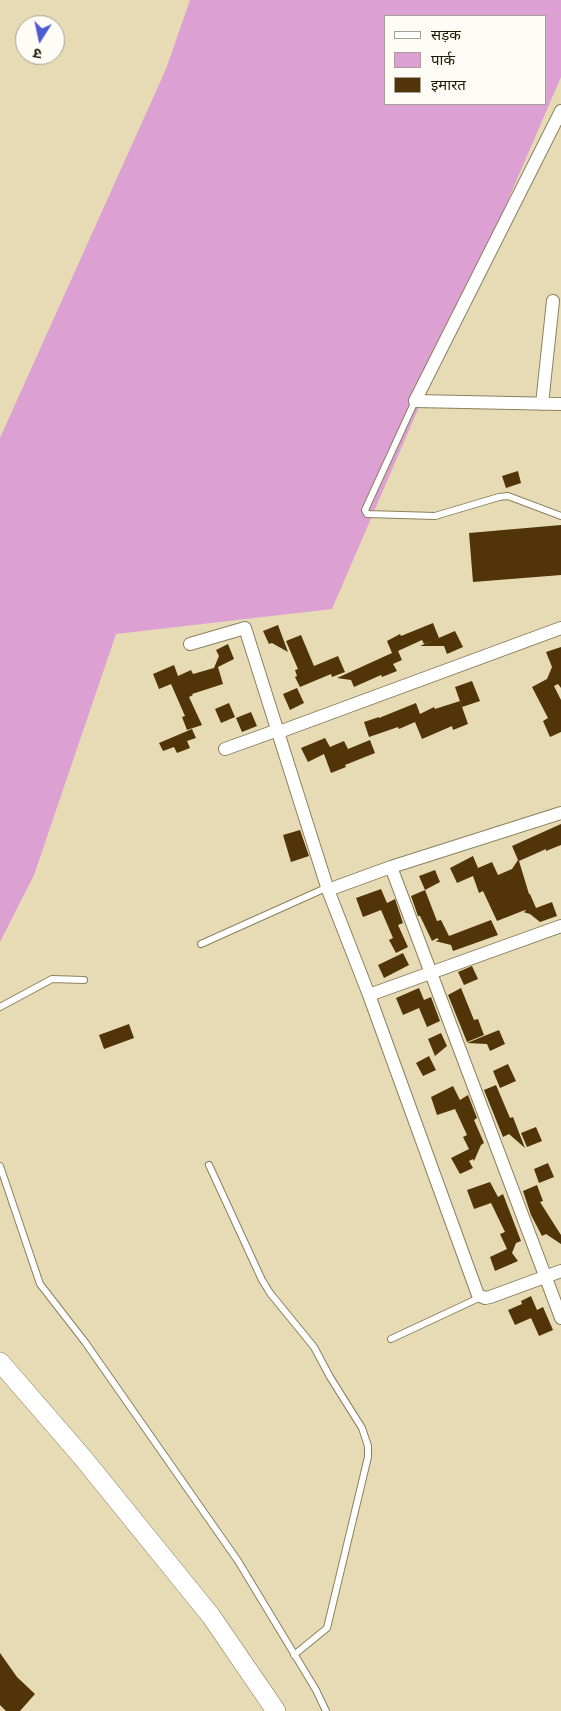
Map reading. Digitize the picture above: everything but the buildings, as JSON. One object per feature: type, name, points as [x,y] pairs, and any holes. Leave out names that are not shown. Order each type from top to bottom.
[{"type":"street","points":[[561,111],[415,401],[561,404]]},
{"type":"street","points":[[542,404],[553,301]]},
{"type":"street","points":[[190,644],[245,628],[328,888],[369,995],[476,1291],[481,1297],[490,1297],[561,1271]]},
{"type":"street","points":[[226,749],[561,628]]},
{"type":"street","points":[[328,888],[561,812]]},
{"type":"street","points":[[391,868],[561,1318]]},
{"type":"street","points":[[369,995],[561,926]]},
{"type":"street","points":[[0,1362],[83,1458],[211,1616],[276,1711]]},
{"type":"lane","points":[[415,401],[365,510],[367,514],[435,516],[508,496],[561,516]]},
{"type":"lane","points":[[201,944],[328,888]]},
{"type":"lane","points":[[0,1007],[52,979],[84,980]]},
{"type":"lane","points":[[209,1165],[266,1287],[314,1347],[330,1377],[362,1428],[368,1446],[366,1463],[327,1628],[294,1655]]},
{"type":"lane","points":[[0,1166],[40,1284],[85,1342],[238,1561],[316,1690],[326,1711]]},
{"type":"lane","points":[[391,1339],[481,1297]]},
{"type":"green space","points":[[190,0],[561,0],[561,77],[332,609],[116,634],[34,875],[0,942],[0,438],[166,69]]}]
